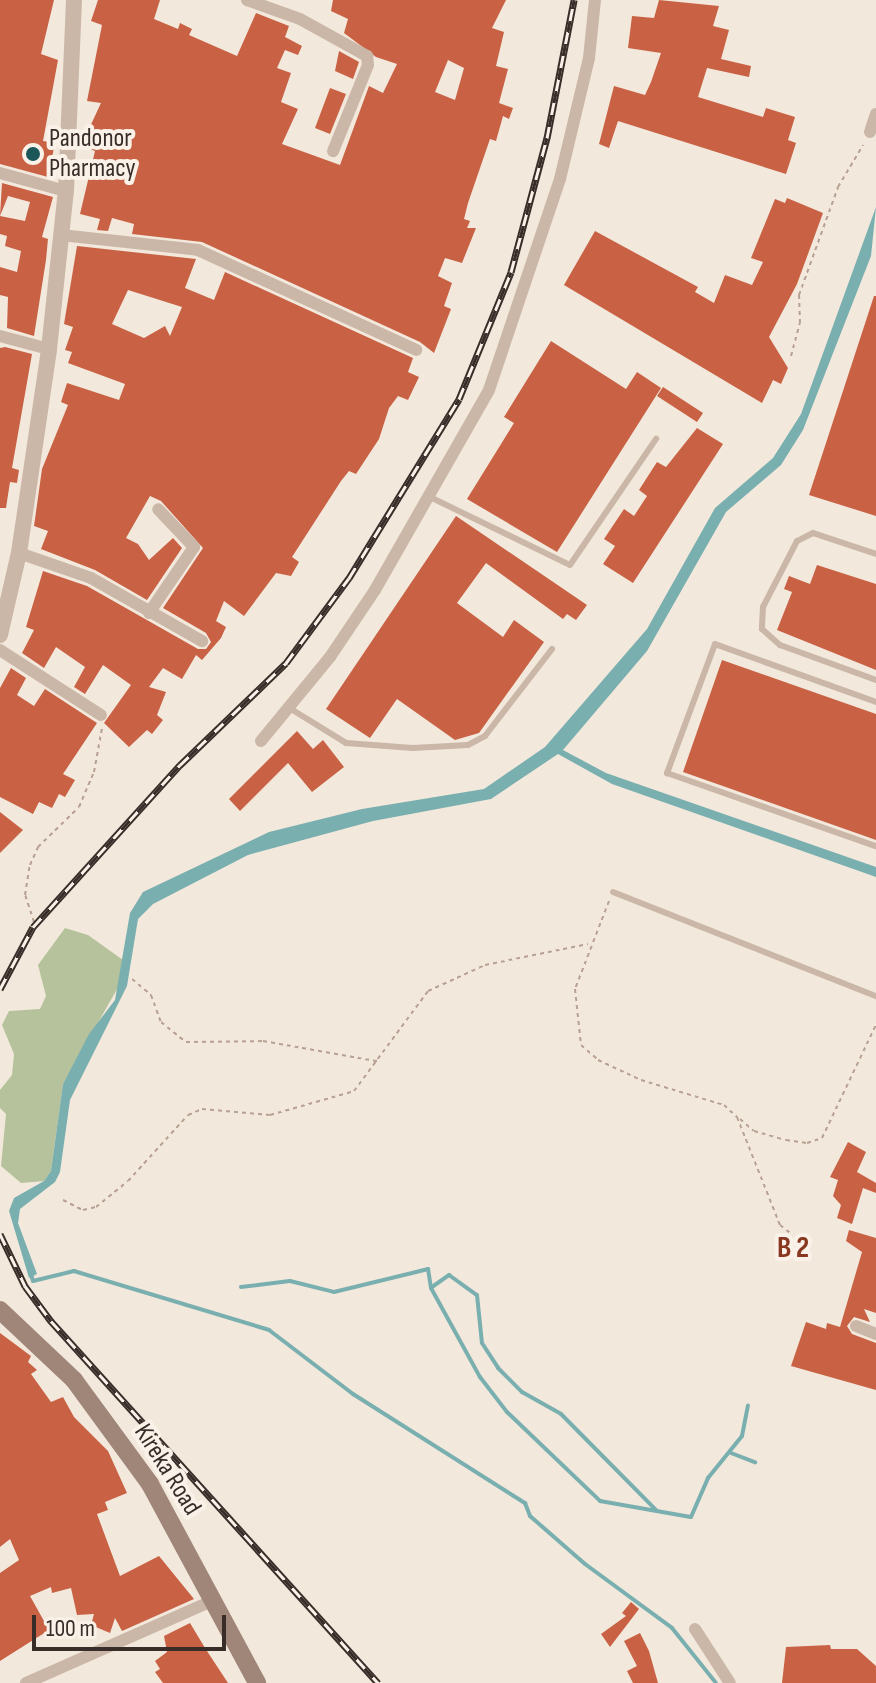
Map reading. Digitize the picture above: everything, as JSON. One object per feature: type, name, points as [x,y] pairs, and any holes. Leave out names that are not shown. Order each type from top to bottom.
[{"type":"main road","name":"Kireka Road","points":[[0,1310],[74,1380],[150,1484],[257,1683]]},
{"type":"street","points":[[0,635],[19,553],[49,349],[66,191],[74,0]]},
{"type":"street","points":[[247,0],[300,19],[367,56],[368,65],[333,151]]},
{"type":"street","points":[[261,741],[291,709],[432,498],[507,349],[560,179],[589,58],[595,0]]},
{"type":"street","points":[[870,132],[876,114]]},
{"type":"street","points":[[0,173],[66,191]]},
{"type":"street","points":[[61,235],[198,250],[416,350]]},
{"type":"street","points":[[0,336],[49,349]]},
{"type":"street","points":[[149,613],[194,547],[158,509]]},
{"type":"street","points":[[19,553],[91,578],[202,641]]},
{"type":"street","points":[[0,650],[101,715]]},
{"type":"street","points":[[856,1326],[876,1334]]},
{"type":"street","points":[[26,1683],[212,1601]]},
{"type":"street","points":[[695,1629],[730,1683]]},
{"type":"lane","points":[[432,498],[570,565],[656,439]]},
{"type":"lane","points":[[876,554],[813,533],[797,541],[763,607],[762,629],[780,645],[876,680]]},
{"type":"lane","points":[[876,702],[715,644],[667,773],[876,846]]},
{"type":"lane","points":[[291,709],[346,743],[413,748],[468,745],[485,736],[552,649]]},
{"type":"lane","points":[[613,892],[876,996]]},
{"type":"path","points":[[791,356],[800,323],[799,295],[838,187],[870,132]]},
{"type":"path","points":[[34,922],[25,895],[30,865],[38,847],[79,807],[94,772],[101,715]]},
{"type":"path","points":[[613,892],[588,944],[575,989],[581,1045],[598,1060],[641,1080],[724,1105],[754,1131],[807,1143],[822,1138],[876,1025]]},
{"type":"path","points":[[63,1200],[83,1210],[96,1207],[128,1181],[188,1115],[202,1109],[270,1115],[354,1091],[378,1061],[391,1034],[428,991],[485,965],[588,944]]},
{"type":"path","points":[[132,979],[151,995],[161,1022],[186,1042],[263,1041],[378,1061]]},
{"type":"path","points":[[737,1117],[780,1225],[793,1235]]},
{"type":"green space","points":[[65,928],[88,935],[123,960],[120,984],[63,1084],[51,1171],[44,1181],[21,1183],[1,1166],[6,1114],[0,1108],[0,1090],[12,1075],[14,1054],[2,1025],[9,1011],[40,1009],[46,996],[38,965]]},
{"type":"water","points":[[876,207],[871,256],[803,430],[781,465],[726,512],[647,651],[563,750],[606,773],[876,867],[876,877],[612,784],[558,754],[491,799],[373,821],[248,855],[153,904],[138,919],[127,986],[70,1100],[60,1172],[55,1182],[20,1209],[18,1223],[37,1274],[29,1278],[9,1211],[14,1198],[44,1181],[51,1171],[63,1084],[89,1034],[115,1000],[130,913],[143,892],[269,832],[362,809],[484,789],[545,747],[647,629],[715,508],[773,458],[801,414]]},
{"type":"building","points":[[0,0],[54,0],[41,54],[58,60],[43,141],[55,143],[48,177],[0,164]]},
{"type":"building","points":[[98,0],[160,0],[154,19],[178,29],[180,23],[192,29],[189,35],[237,56],[256,13],[289,26],[285,37],[302,46],[298,55],[285,50],[277,68],[291,73],[281,102],[298,109],[282,144],[340,165],[369,86],[383,93],[397,64],[376,57],[344,33],[348,19],[331,11],[333,0],[506,0],[492,28],[504,32],[496,66],[508,69],[499,103],[513,108],[509,119],[503,116],[496,141],[490,139],[468,203],[464,219],[470,221],[467,228],[476,228],[462,263],[445,258],[438,276],[452,283],[444,306],[451,309],[434,353],[420,342],[202,242],[132,234],[134,224],[112,218],[108,231],[97,230],[100,219],[80,214],[95,151],[81,146],[101,103],[87,101],[102,25],[91,21]],"holes":[[[448,60],[464,68],[455,100],[435,92]]]},
{"type":"building","points":[[659,0],[719,6],[713,26],[729,30],[721,59],[751,66],[749,77],[707,68],[698,97],[763,117],[766,108],[795,117],[788,140],[796,143],[786,174],[618,121],[609,148],[599,144],[614,86],[645,95],[651,82],[661,53],[628,48],[632,16],[654,18]]},
{"type":"building","points":[[339,51],[359,62],[353,79],[335,71]]},
{"type":"building","points":[[330,88],[346,94],[330,134],[315,128]]},
{"type":"building","points":[[2,183],[53,197],[42,237],[48,239],[34,336],[7,328],[8,297],[0,295],[0,267],[17,272],[21,251],[5,246],[7,236],[0,234],[0,216]],"holes":[[[8,196],[30,202],[25,221],[0,216]]]},
{"type":"building","points":[[787,198],[823,213],[797,284],[769,337],[788,368],[781,384],[773,380],[762,403],[564,285],[595,231],[698,287],[695,292],[714,303],[725,275],[752,285],[763,262],[751,258],[775,199],[785,203]]},
{"type":"building","points":[[77,246],[196,259],[185,288],[214,300],[225,272],[413,358],[408,372],[419,377],[408,400],[398,396],[389,408],[379,439],[356,474],[349,471],[341,481],[292,557],[299,562],[291,576],[276,573],[244,616],[224,601],[216,621],[226,627],[221,638],[202,660],[196,655],[182,679],[163,668],[149,687],[166,692],[157,715],[163,720],[152,734],[147,730],[129,747],[104,723],[131,685],[103,665],[85,694],[74,687],[85,667],[56,647],[44,668],[22,653],[34,630],[26,627],[43,571],[87,586],[198,649],[206,649],[211,642],[206,633],[163,608],[203,548],[161,501],[150,496],[126,538],[138,544],[149,560],[173,538],[182,548],[147,600],[95,570],[41,549],[48,531],[34,526],[42,469],[68,405],[61,402],[67,383],[119,400],[125,384],[68,363],[72,352],[65,350],[73,327],[64,324]],"holes":[[[128,290],[182,307],[170,336],[165,326],[144,338],[112,324]]]},
{"type":"building","points":[[876,296],[876,516],[809,495]]},
{"type":"building","points":[[551,341],[626,389],[637,372],[661,388],[557,552],[467,499],[514,423],[504,417]]},
{"type":"building","points":[[0,348],[32,354],[12,468],[19,470],[17,483],[10,482],[6,508],[0,508]]},
{"type":"building","points":[[663,387],[703,413],[697,422],[657,396]]},
{"type":"building","points":[[697,428],[723,444],[633,583],[603,564],[615,546],[604,539],[624,509],[634,516],[647,496],[639,490],[657,462],[666,467]]},
{"type":"building","points":[[456,516],[587,605],[576,620],[567,614],[563,619],[486,563],[457,603],[503,637],[514,620],[544,642],[479,733],[455,740],[397,699],[370,738],[326,709]]},
{"type":"building","points":[[817,565],[876,584],[876,670],[777,630],[792,592],[784,589],[789,576],[810,584]]},
{"type":"building","points":[[722,660],[876,714],[876,840],[683,772]]},
{"type":"building","points":[[11,668],[26,678],[17,695],[34,706],[45,689],[97,723],[63,774],[75,780],[65,797],[59,794],[52,808],[39,802],[33,814],[0,797],[0,688]]},
{"type":"building","points":[[297,731],[313,749],[323,740],[344,767],[312,792],[288,763],[240,811],[229,799]]},
{"type":"building","points":[[0,812],[23,830],[0,853]]},
{"type":"building","points":[[848,1142],[866,1152],[857,1172],[876,1183],[876,1193],[863,1188],[852,1224],[837,1218],[841,1205],[833,1196],[838,1180],[830,1177]]},
{"type":"building","points":[[849,1230],[876,1238],[876,1313],[864,1309],[870,1322],[854,1317],[847,1326],[852,1334],[876,1343],[876,1390],[791,1366],[806,1322],[826,1329],[827,1323],[840,1327],[862,1252],[846,1241]]},
{"type":"building","points":[[0,1333],[31,1356],[28,1362],[37,1370],[31,1374],[51,1402],[63,1397],[74,1417],[108,1451],[127,1493],[105,1502],[108,1510],[97,1514],[120,1576],[159,1556],[194,1599],[122,1631],[115,1618],[110,1633],[91,1625],[94,1614],[77,1615],[71,1588],[52,1593],[51,1587],[30,1596],[49,1630],[0,1661],[0,1573],[19,1560],[10,1539],[0,1547]]},
{"type":"building","points":[[631,1602],[639,1609],[610,1647],[601,1634],[626,1616],[622,1613]]},
{"type":"building","points":[[190,1623],[228,1683],[163,1683],[155,1672],[160,1669],[155,1661],[167,1652],[164,1636]]},
{"type":"building","points":[[640,1633],[658,1683],[633,1683],[627,1671],[637,1666],[624,1641]]},
{"type":"building","points":[[830,1645],[831,1649],[857,1649],[876,1666],[876,1683],[782,1683],[786,1647]]},
{"type":"waterway","points":[[241,1287],[290,1281],[334,1292],[428,1269],[431,1288],[480,1377],[507,1412],[600,1501],[691,1517],[708,1478],[742,1436],[748,1406]]},
{"type":"waterway","points":[[31,1274],[33,1281],[74,1271],[269,1330],[353,1394],[525,1503],[530,1516],[585,1564],[672,1628],[716,1683]]},
{"type":"waterway","points":[[432,1287],[449,1275],[477,1295],[482,1343],[498,1368],[522,1392],[561,1414],[657,1511]]},
{"type":"waterway","points":[[731,1453],[755,1462]]},
{"type":"railway","points":[[0,989],[33,927],[180,765],[286,663],[349,578],[459,399],[511,272],[547,138],[574,0]]},
{"type":"railway","points":[[0,1234],[25,1286],[51,1321],[378,1683]]},
{"type":"place","name":"Pandonor Pharmacy","points":[[33,154]]},
{"type":"district","name":"B 2","points":[[793,1248]]}]
